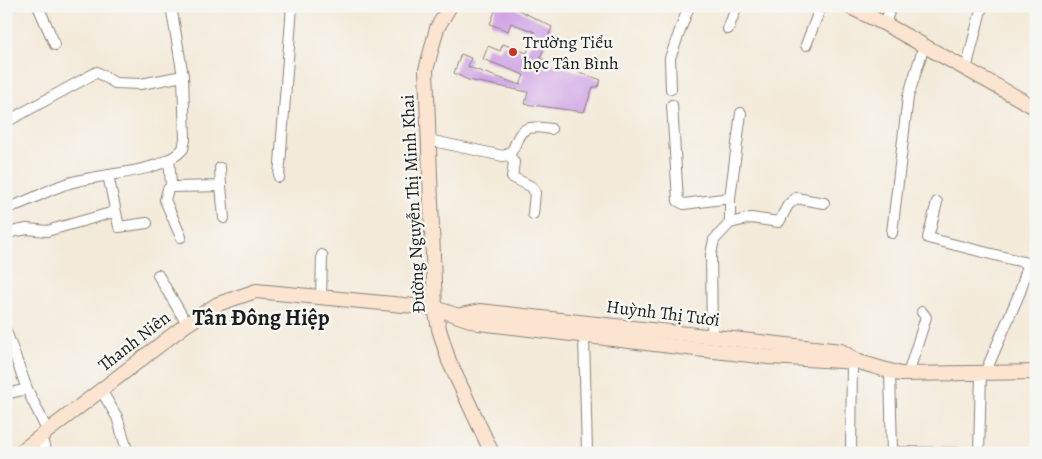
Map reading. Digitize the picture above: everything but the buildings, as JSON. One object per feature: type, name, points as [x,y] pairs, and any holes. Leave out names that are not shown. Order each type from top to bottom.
[{"type":"street","points":[[38,6],[54,44]]},
{"type":"street","points":[[6,208],[33,200],[63,185],[146,168],[169,159],[183,149],[185,138],[183,76],[171,6]]},
{"type":"street","points":[[279,177],[292,6]]},
{"type":"street","name":"Đường Nguyễn Thị Minh Khai","points":[[450,6],[437,28],[426,70],[435,308],[439,330],[449,361],[492,453]]},
{"type":"street","points":[[672,89],[670,58],[688,8],[676,6]]},
{"type":"street","points":[[728,29],[737,6]]},
{"type":"street","points":[[806,45],[821,6]]},
{"type":"street","points":[[848,6],[885,24],[1036,108]]},
{"type":"street","points":[[885,24],[891,6]]},
{"type":"street","points":[[966,70],[982,6]]},
{"type":"street","points":[[892,233],[908,97],[924,46]]},
{"type":"street","points":[[6,122],[97,72],[115,83],[141,84],[183,76]]},
{"type":"street","points":[[672,105],[678,201],[684,204],[730,198]]},
{"type":"street","points":[[730,223],[730,198],[741,113]]},
{"type":"street","points":[[508,154],[518,135],[523,130],[538,126],[551,129]]},
{"type":"street","points":[[429,140],[494,155],[508,154]]},
{"type":"street","points":[[508,154],[514,162],[512,177],[532,187],[536,193],[533,214]]},
{"type":"street","points":[[169,159],[172,186]]},
{"type":"street","points":[[220,168],[224,218]]},
{"type":"street","points":[[108,175],[114,212],[119,227],[148,223]]},
{"type":"street","points":[[181,237],[166,200],[168,189],[172,186],[221,186]]},
{"type":"street","points":[[712,338],[711,254],[714,240],[730,223],[751,218],[779,222],[788,205],[796,198],[824,203]]},
{"type":"street","points":[[937,202],[928,238],[999,254],[1027,263],[1028,265],[1020,292],[983,373],[979,453]]},
{"type":"street","points":[[6,233],[27,229],[47,230],[114,212]]},
{"type":"street","points":[[321,298],[322,255]]},
{"type":"street","points":[[158,275],[187,324]]},
{"type":"street","name":"Thanh Niên","points":[[19,453],[187,324],[218,304],[246,293],[256,291],[435,308]]},
{"type":"street","name":"Huỳnh Thị Tươi","points":[[435,308],[461,315],[480,323],[534,323],[840,351],[856,362]]},
{"type":"street","points":[[908,374],[926,316],[922,312]]},
{"type":"street","name":"Huỳnh Thị Tươi","points":[[534,323],[584,336],[769,357],[856,362],[908,374],[1036,372]]},
{"type":"street","points":[[6,331],[43,433],[47,453]]},
{"type":"street","points":[[584,336],[587,453]]},
{"type":"street","points":[[851,453],[856,362]]},
{"type":"street","points":[[890,371],[892,452],[957,453]]},
{"type":"street","points":[[6,394],[27,389]]},
{"type":"street","points":[[101,390],[117,417],[128,453]]},
{"type":"place","name":"Trường Tiểu học Tân Bình","points":[[513,52]]},
{"type":"district","name":"Tân Đông Hiệp","points":[[261,317]]}]
